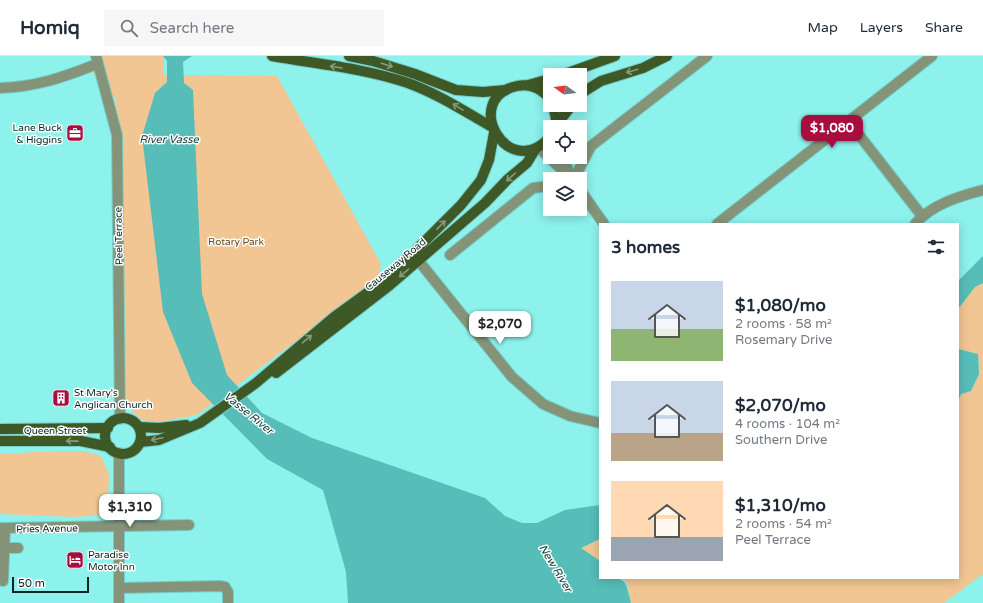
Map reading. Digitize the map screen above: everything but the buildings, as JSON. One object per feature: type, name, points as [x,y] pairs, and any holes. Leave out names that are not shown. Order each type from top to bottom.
[{"type":"main road","points":[[272,56],[379,74],[408,83],[445,98],[493,130],[504,144],[517,150],[537,148]]},
{"type":"main road","points":[[349,56],[373,61],[415,74],[456,90],[483,92],[506,90],[520,85],[528,85],[543,81]]},
{"type":"main road","points":[[582,68],[615,56]]},
{"type":"main road","points":[[587,90],[601,81],[642,68],[667,56]]},
{"type":"main road","points":[[528,85],[537,88],[543,93]]},
{"type":"main road","name":"Causeway Road","points":[[416,256],[481,180],[489,160],[493,130],[491,118],[493,106],[500,95],[506,90]]},
{"type":"main road","points":[[560,120],[567,112]]},
{"type":"main road","name":"Causeway Road","points":[[140,442],[159,440],[200,423],[256,383],[334,316],[485,203],[508,179],[527,163],[537,148],[543,142]]},
{"type":"main road","points":[[120,418],[132,420],[138,427],[141,436],[140,442],[132,451],[119,453],[110,448],[106,438],[108,428],[111,423],[120,418]]},
{"type":"main road","name":"Causeway Road","points":[[138,427],[159,428],[200,423]]},
{"type":"main road","name":"Queen Street","points":[[0,428],[108,428]]},
{"type":"main road","name":"Queen Street","points":[[0,441],[81,441],[110,448]]},
{"type":"street","points":[[574,172],[591,146],[707,56]]},
{"type":"street","points":[[719,223],[932,56]]},
{"type":"street","points":[[0,88],[24,87],[57,79],[96,60]]},
{"type":"street","name":"Peel Terrace","points":[[96,60],[117,135],[120,418]]},
{"type":"street","points":[[849,122],[922,216]]},
{"type":"street","points":[[537,148],[564,172]]},
{"type":"street","points":[[450,255],[533,188],[543,187]]},
{"type":"street","points":[[916,223],[922,216],[947,202],[983,190]]},
{"type":"street","points":[[587,200],[603,223]]},
{"type":"street","points":[[416,256],[512,377],[543,404],[570,416],[599,423]]},
{"type":"street","points":[[119,453],[119,603]]},
{"type":"street","name":"Pries Avenue","points":[[2,528],[189,525]]},
{"type":"street","points":[[2,528],[5,548],[3,581]]},
{"type":"street","points":[[5,548],[18,548]]},
{"type":"street","points":[[119,588],[220,586],[225,587],[228,592],[228,603]]},
{"type":"green space","name":"Rotary Park","points":[[101,56],[164,56],[164,75],[277,76],[381,264],[378,280],[197,415],[160,422],[141,420],[124,402],[116,100],[88,68]]},
{"type":"green space","points":[[983,283],[983,574],[944,603],[631,603],[627,583],[622,579],[959,579],[959,399],[961,394],[971,391],[979,374],[978,354],[959,349],[959,308],[975,287]]},
{"type":"green space","points":[[85,451],[101,456],[109,474],[108,507],[105,515],[75,517],[0,514],[0,454]]},
{"type":"green space","points":[[599,539],[599,560],[581,548]]},
{"type":"water","name":"River Vasse","points":[[163,56],[192,56],[183,62],[184,83],[193,90],[202,294],[227,375],[262,413],[312,438],[485,498],[505,516],[522,523],[537,523],[565,510],[599,505],[599,539],[581,548],[599,560],[599,579],[620,579],[623,581],[631,603],[348,603],[346,572],[323,490],[267,459],[192,383],[163,312],[142,136],[155,93],[167,82],[167,61]]},
{"type":"water","points":[[983,256],[983,283],[975,287],[959,308],[959,280]]},
{"type":"water","points":[[959,349],[978,354],[979,374],[971,391],[961,394],[959,399]]},
{"type":"place","name":"Lane Buck & Higgins","points":[[75,133]]},
{"type":"place","name":"St Mary's Anglican Church","points":[[61,398]]},
{"type":"place","name":"Paradise Motor Inn","points":[[75,560]]},
{"type":"water label","name":"Vasse River","points":[[249,413]]},
{"type":"water label","name":"New River","points":[[556,568]]}]
